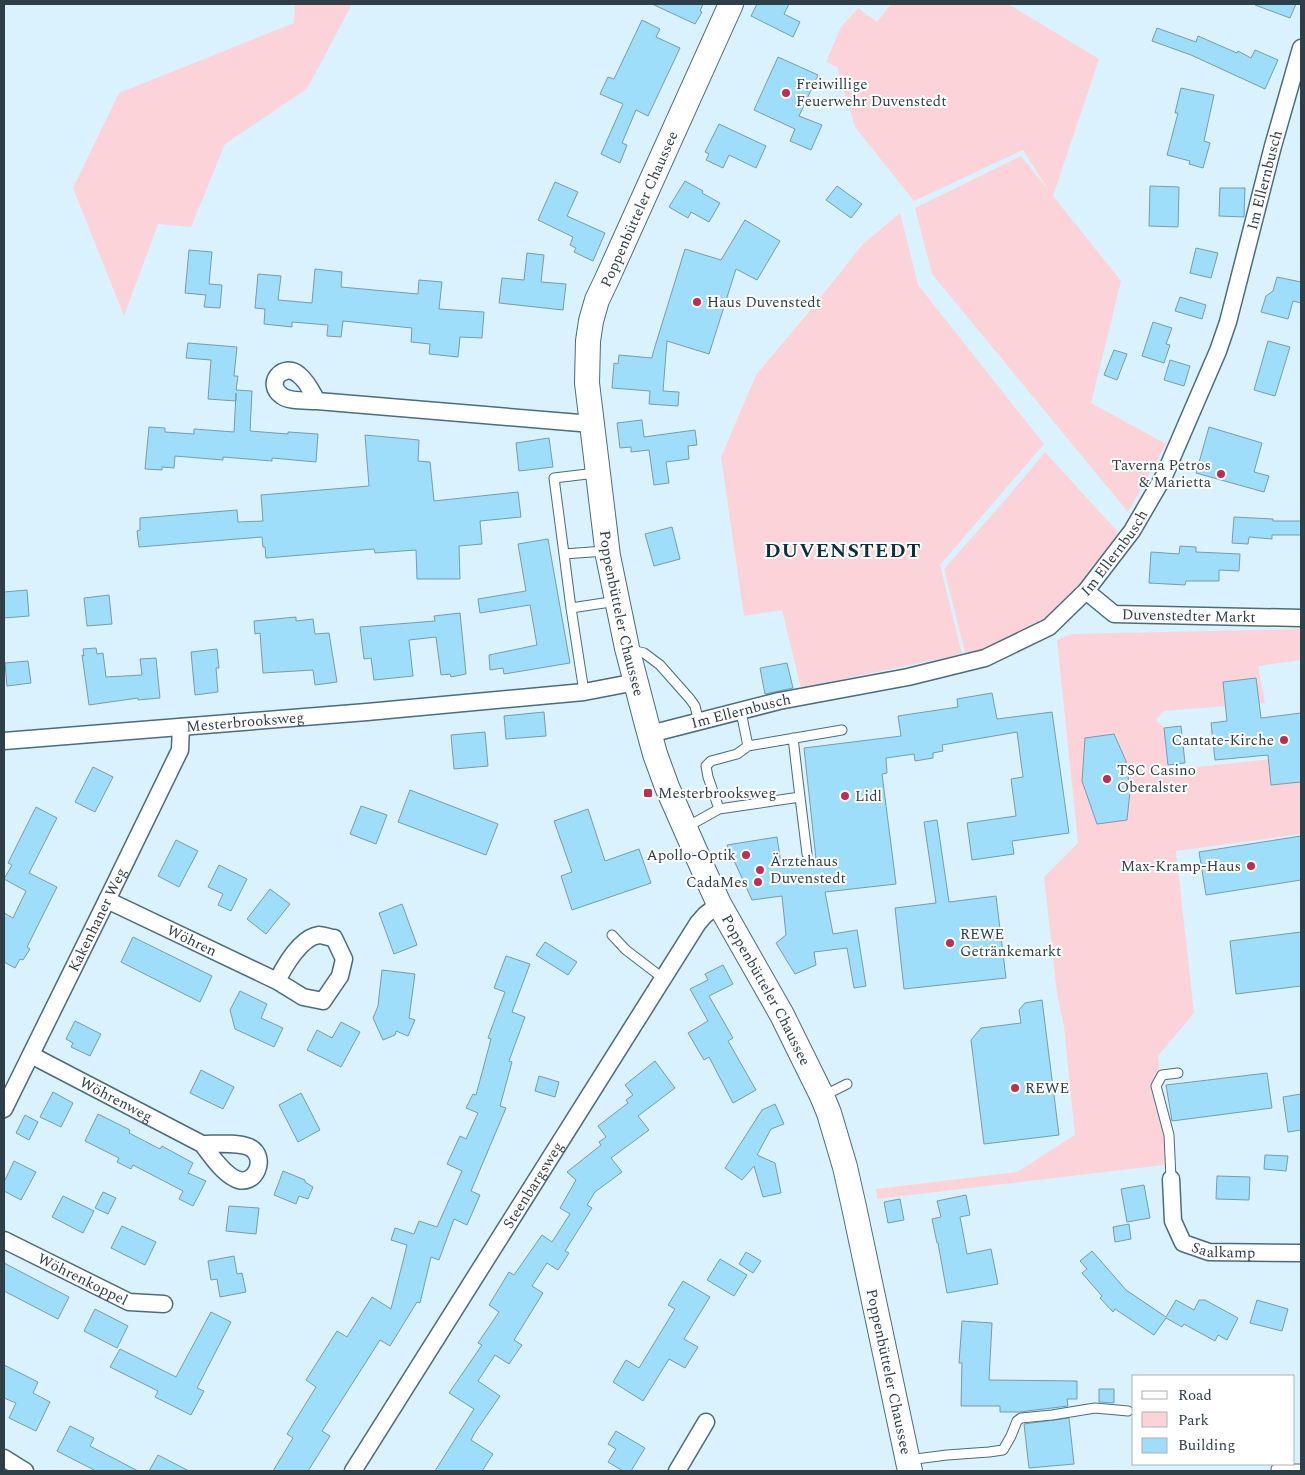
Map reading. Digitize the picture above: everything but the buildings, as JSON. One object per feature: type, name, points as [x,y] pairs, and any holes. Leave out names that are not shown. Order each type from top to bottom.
[{"type":"main road","name":"Poppenbütteler Chaussee","points":[[731,4],[598,300],[591,320],[588,341],[587,383],[607,551],[627,648],[660,767],[719,904],[782,1016],[829,1113],[845,1167],[909,1466]]},
{"type":"street","name":"Im Ellernbusch","points":[[650,734],[779,701],[908,676],[985,658],[1049,627],[1086,592],[1132,531],[1164,476],[1218,351],[1228,322],[1272,146],[1301,48]]},
{"type":"street","points":[[317,401],[592,424]]},
{"type":"street","name":"Duvenstedter Markt","points":[[1086,592],[1114,614],[1301,618]]},
{"type":"street","name":"Mesterbrooksweg","points":[[4,741],[584,692],[636,682]]},
{"type":"street","name":"Kakenhaner Weg","points":[[4,1108],[180,750],[181,727]]},
{"type":"street","name":"Wöhren","points":[[107,900],[277,981]]},
{"type":"street","name":"Steenbargsweg","points":[[353,1471],[698,923],[719,904]]},
{"type":"street","name":"Wöhrenweg","points":[[31,1055],[202,1144]]},
{"type":"street","name":"Saalkamp","points":[[1171,1179],[1173,1221],[1183,1243],[1209,1252],[1301,1253]]},
{"type":"street","name":"Wöhrenkoppel","points":[[4,1240],[128,1302],[164,1304]]},
{"type":"street","points":[[677,1471],[706,1422]]},
{"type":"street","points":[[4,1458],[25,1471]]},
{"type":"lane","points":[[584,692],[554,478],[598,472]]},
{"type":"lane","points":[[564,554],[607,551]]},
{"type":"lane","points":[[571,608],[617,601]]},
{"type":"lane","points":[[627,648],[644,654],[660,665],[696,706],[699,723]]},
{"type":"lane","points":[[741,712],[748,746]]},
{"type":"lane","points":[[719,809],[706,766],[711,761],[737,754],[748,746],[842,730]]},
{"type":"lane","points":[[793,738],[807,854]]},
{"type":"lane","points":[[685,828],[719,809],[800,797]]},
{"type":"lane","points":[[612,935],[626,950],[664,979]]},
{"type":"lane","points":[[1171,1179],[1169,1134],[1156,1086],[1162,1075],[1178,1073]]},
{"type":"lane","points":[[822,1096],[847,1084]]},
{"type":"lane","points":[[909,1466],[947,1455],[1003,1450],[1017,1421],[1021,1418],[1095,1408],[1128,1411]]},
{"type":"lane","points":[[1276,1469],[1301,1470]]},
{"type":"green space","points":[[295,4],[352,4],[307,89],[225,144],[191,227],[158,224],[124,316],[73,188],[119,93],[294,23]]},
{"type":"green space","points":[[891,4],[1008,4],[1099,59],[1053,196],[1121,281],[1091,403],[1166,444],[1128,512],[932,274],[915,208],[1021,156],[1049,191],[1023,150],[914,201],[855,127],[837,67],[826,62],[841,27],[858,8],[877,22]]},
{"type":"green space","points":[[900,213],[918,285],[1044,444],[940,565],[962,654],[801,688],[782,610],[744,616],[721,457],[756,375],[862,245]]},
{"type":"green space","points":[[1045,452],[1118,532],[1099,564],[1054,617],[977,653],[966,656],[944,569]]},
{"type":"green space","points":[[1301,629],[1301,660],[1258,666],[1265,703],[1164,711],[1156,720],[1164,728],[1168,770],[1301,756],[1301,834],[1176,851],[1194,1013],[1158,1056],[1167,1152],[1164,1165],[877,1199],[876,1189],[1017,1172],[1075,1135],[1064,1027],[1057,993],[1044,877],[1078,843],[1057,640],[1071,634]]},
{"type":"place","name":"Freiwillige Feuerwehr Duvenstedt","points":[[786,93]]},
{"type":"place","name":"Haus Duvenstedt","points":[[697,302]]},
{"type":"place","name":"Taverna Petros & Marietta","points":[[1221,474]]},
{"type":"place","name":"Cantate-Kirche","points":[[1284,740]]},
{"type":"place","name":"TSC Casino Oberalster","points":[[1107,779]]},
{"type":"place","name":"Mesterbrooksweg","points":[[648,793]]},
{"type":"place","name":"Lidl","points":[[845,796]]},
{"type":"place","name":"Apollo-Optik","points":[[746,855]]},
{"type":"place","name":"Max-Kramp-Haus","points":[[1251,866]]},
{"type":"place","name":"Ärztehaus Duvenstedt","points":[[760,870]]},
{"type":"place","name":"CadaMes","points":[[758,882]]},
{"type":"place","name":"REWE Getränkemarkt","points":[[950,943]]},
{"type":"place","name":"REWE","points":[[1015,1088]]},
{"type":"district","name":"DUVENSTEDT","points":[[843,550]]}]
